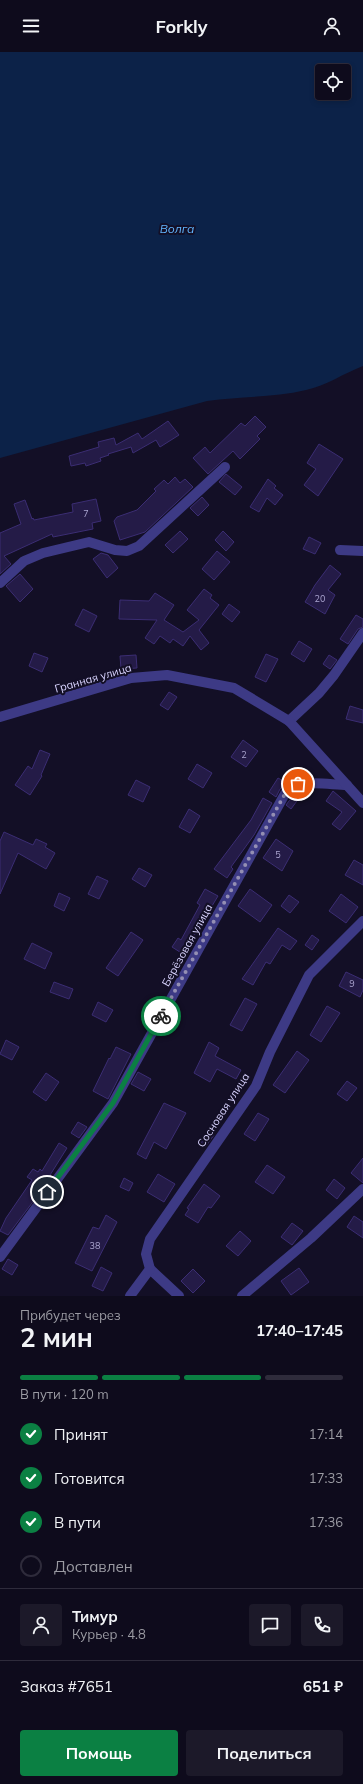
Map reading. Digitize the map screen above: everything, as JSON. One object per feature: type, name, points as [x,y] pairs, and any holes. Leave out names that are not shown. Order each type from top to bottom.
[{"type":"street","points":[[0,583],[24,561],[43,553],[89,542],[115,550],[127,551],[139,546],[225,467]]},
{"type":"street","points":[[340,550],[363,550]]},
{"type":"street","points":[[289,721],[319,693],[334,675],[363,633]]},
{"type":"street","name":"Гранная улица","points":[[0,717],[131,678],[167,675],[234,688],[289,721],[363,803]]},
{"type":"street","name":"Берёзовая улица","points":[[0,1256],[113,1103],[286,792],[290,787],[298,784],[347,785]]},
{"type":"street","name":"Сосновая улица","points":[[150,1269],[146,1254],[150,1239],[256,1086],[270,1052],[309,975],[363,921]]},
{"type":"street","points":[[242,1296],[311,1238],[363,1189]]},
{"type":"street","points":[[130,1296],[150,1269],[179,1296]]},
{"type":"water","name":"Волга","points":[[0,52],[363,52],[363,366],[321,386],[294,393],[207,401],[0,458]]},
{"type":"building","points":[[255,416],[266,427],[257,436],[260,439],[240,459],[233,451],[208,474],[193,458],[205,447],[210,453],[241,423],[245,426]]},
{"type":"building","points":[[168,421],[179,435],[160,447],[156,440],[133,453],[131,447],[108,454],[109,455],[100,458],[101,461],[86,466],[85,463],[71,466],[69,456],[99,447],[98,442],[114,438],[116,445],[138,433],[142,439]]},
{"type":"building","points":[[319,444],[343,459],[318,496],[304,485],[316,469],[307,463]]},
{"type":"building","points":[[226,474],[242,487],[235,495],[219,482]]},
{"type":"building","points":[[175,477],[180,483],[185,479],[193,487],[145,532],[120,540],[114,521],[117,517],[137,510],[156,491],[154,489],[164,480],[168,484]]},
{"type":"building","points":[[268,479],[276,486],[274,488],[283,495],[275,505],[267,498],[259,512],[250,507]]},
{"type":"building","points":[[202,497],[209,505],[198,516],[190,508]]},
{"type":"building","points":[[96,499],[101,521],[92,523],[93,529],[53,537],[52,534],[4,556],[11,564],[0,574],[0,533],[21,524],[14,504],[25,500],[32,519],[33,518],[34,520],[73,512],[72,504]]},
{"type":"building","points":[[180,531],[188,539],[173,553],[165,545]]},
{"type":"building","points":[[223,531],[234,542],[226,551],[215,540]]},
{"type":"building","points":[[309,537],[321,543],[315,554],[303,549]]},
{"type":"building","points":[[217,551],[230,562],[214,580],[202,569]]},
{"type":"building","points":[[101,553],[108,555],[118,568],[107,578],[93,559]]},
{"type":"building","points":[[330,565],[341,574],[328,590],[335,595],[325,614],[305,602],[315,585]]},
{"type":"building","points":[[20,574],[33,589],[20,602],[6,586]]},
{"type":"building","points":[[204,589],[212,595],[210,598],[219,605],[199,630],[209,643],[201,650],[190,636],[183,646],[173,639],[170,643],[160,636],[154,644],[145,638],[157,620],[119,619],[120,600],[149,601],[155,593],[174,605],[164,620],[183,632],[199,620],[187,610]]},
{"type":"building","points":[[229,604],[240,612],[232,622],[222,614]]},
{"type":"building","points":[[83,609],[97,616],[89,632],[75,625]]},
{"type":"building","points":[[356,615],[363,619],[363,627],[358,629],[348,644],[340,639]]},
{"type":"building","points":[[299,641],[312,649],[304,662],[291,654]]},
{"type":"building","points":[[34,653],[48,658],[42,672],[29,666]]},
{"type":"building","points":[[266,654],[278,659],[266,682],[255,677]]},
{"type":"building","points":[[136,655],[137,668],[121,669],[120,656]]},
{"type":"building","points":[[329,655],[337,660],[330,669],[323,664]]},
{"type":"building","points":[[169,692],[177,697],[168,710],[160,705]]},
{"type":"building","points":[[350,706],[363,710],[363,723],[346,719]]},
{"type":"building","points":[[243,740],[258,751],[246,767],[231,757]]},
{"type":"building","points":[[40,750],[50,754],[41,775],[42,776],[30,795],[15,785],[28,766],[32,769]]},
{"type":"building","points":[[197,764],[212,773],[203,788],[188,779]]},
{"type":"building","points":[[278,778],[287,783],[280,789],[276,797],[269,792]]},
{"type":"building","points":[[136,780],[150,787],[143,802],[128,795]]},
{"type":"building","points":[[305,790],[291,809],[286,805],[295,793]]},
{"type":"building","points":[[333,791],[356,811],[340,830],[332,824],[342,812],[326,801]]},
{"type":"building","points":[[263,798],[272,803],[254,835],[231,867],[233,869],[227,878],[214,869],[251,820]]},
{"type":"building","points":[[189,809],[200,816],[190,833],[179,827]]},
{"type":"building","points":[[4,832],[33,845],[36,839],[47,844],[45,847],[55,853],[46,869],[18,853],[0,894],[0,841]]},
{"type":"building","points":[[276,839],[293,851],[282,871],[263,858]]},
{"type":"building","points":[[354,860],[363,865],[363,885],[345,875]]},
{"type":"building","points":[[139,868],[152,875],[145,887],[132,879]]},
{"type":"building","points":[[97,876],[108,881],[99,899],[88,894]]},
{"type":"building","points":[[205,889],[218,896],[183,954],[172,947],[178,938],[181,940],[200,905],[197,903]]},
{"type":"building","points":[[250,889],[272,905],[260,922],[238,906]]},
{"type":"building","points":[[59,893],[70,898],[64,911],[54,906]]},
{"type":"building","points":[[341,894],[358,907],[346,923],[329,911]]},
{"type":"building","points":[[289,895],[299,902],[290,913],[281,906]]},
{"type":"building","points":[[278,928],[297,941],[290,950],[282,945],[270,964],[266,962],[253,985],[242,979]]},
{"type":"building","points":[[131,932],[143,940],[118,976],[106,968]]},
{"type":"building","points":[[312,935],[319,940],[312,950],[305,945]]},
{"type":"building","points":[[32,943],[52,953],[45,969],[24,959]]},
{"type":"building","points":[[346,972],[363,980],[363,990],[360,997],[339,986]]},
{"type":"building","points":[[54,982],[73,989],[69,999],[50,992]]},
{"type":"building","points":[[245,998],[257,1004],[242,1031],[230,1025]]},
{"type":"building","points":[[98,1002],[113,1010],[106,1022],[92,1015]]},
{"type":"building","points":[[327,1006],[340,1013],[321,1042],[310,1035]]},
{"type":"building","points":[[149,1009],[156,1013],[149,1025],[142,1020]]},
{"type":"building","points":[[6,1040],[19,1047],[12,1060],[0,1054]]},
{"type":"building","points":[[209,1042],[219,1048],[215,1056],[241,1070],[236,1079],[217,1069],[210,1082],[194,1073]]},
{"type":"building","points":[[116,1047],[131,1054],[108,1099],[93,1091]]},
{"type":"building","points":[[297,1051],[309,1060],[285,1093],[273,1085]]},
{"type":"building","points":[[138,1072],[151,1079],[144,1091],[131,1084]]},
{"type":"building","points":[[46,1073],[59,1082],[46,1101],[33,1092]]},
{"type":"building","points":[[347,1081],[357,1088],[347,1101],[337,1094]]},
{"type":"building","points":[[164,1103],[186,1113],[166,1149],[154,1142],[146,1159],[137,1154]]},
{"type":"building","points":[[258,1113],[269,1119],[255,1141],[244,1134]]},
{"type":"building","points":[[78,1122],[87,1127],[79,1138],[71,1133]]},
{"type":"building","points":[[208,1131],[214,1135],[206,1146],[201,1143]]},
{"type":"building","points":[[59,1143],[67,1148],[35,1199],[8,1235],[0,1231],[6,1218],[32,1180],[27,1177],[33,1169],[38,1172],[40,1169],[42,1171]]},
{"type":"building","points":[[363,1158],[363,1183],[351,1173]]},
{"type":"building","points":[[267,1165],[285,1177],[273,1194],[255,1182]]},
{"type":"building","points":[[158,1174],[175,1184],[164,1202],[147,1192]]},
{"type":"building","points":[[124,1178],[133,1183],[129,1191],[120,1187]]},
{"type":"building","points":[[334,1179],[345,1188],[337,1199],[326,1190]]},
{"type":"building","points":[[204,1184],[220,1196],[211,1208],[208,1207],[198,1223],[185,1215],[189,1209],[187,1208]]},
{"type":"building","points":[[106,1215],[117,1222],[92,1271],[75,1263],[93,1227],[99,1229]]},
{"type":"building","points":[[354,1216],[363,1222],[363,1238],[347,1227]]},
{"type":"building","points":[[292,1223],[303,1231],[292,1245],[281,1237]]},
{"type":"building","points":[[240,1231],[251,1241],[238,1256],[226,1246]]},
{"type":"building","points":[[8,1259],[18,1265],[12,1275],[2,1269]]},
{"type":"building","points":[[101,1267],[112,1273],[103,1291],[92,1286]]},
{"type":"building","points":[[299,1268],[309,1282],[291,1295],[281,1281]]},
{"type":"building","points":[[193,1269],[205,1281],[193,1293],[181,1281]]},
{"type":"way so far","points":[[161,1016],[286,792],[290,787],[298,784]]},
{"type":"route","points":[[47,1192],[113,1103],[161,1016]]}]
